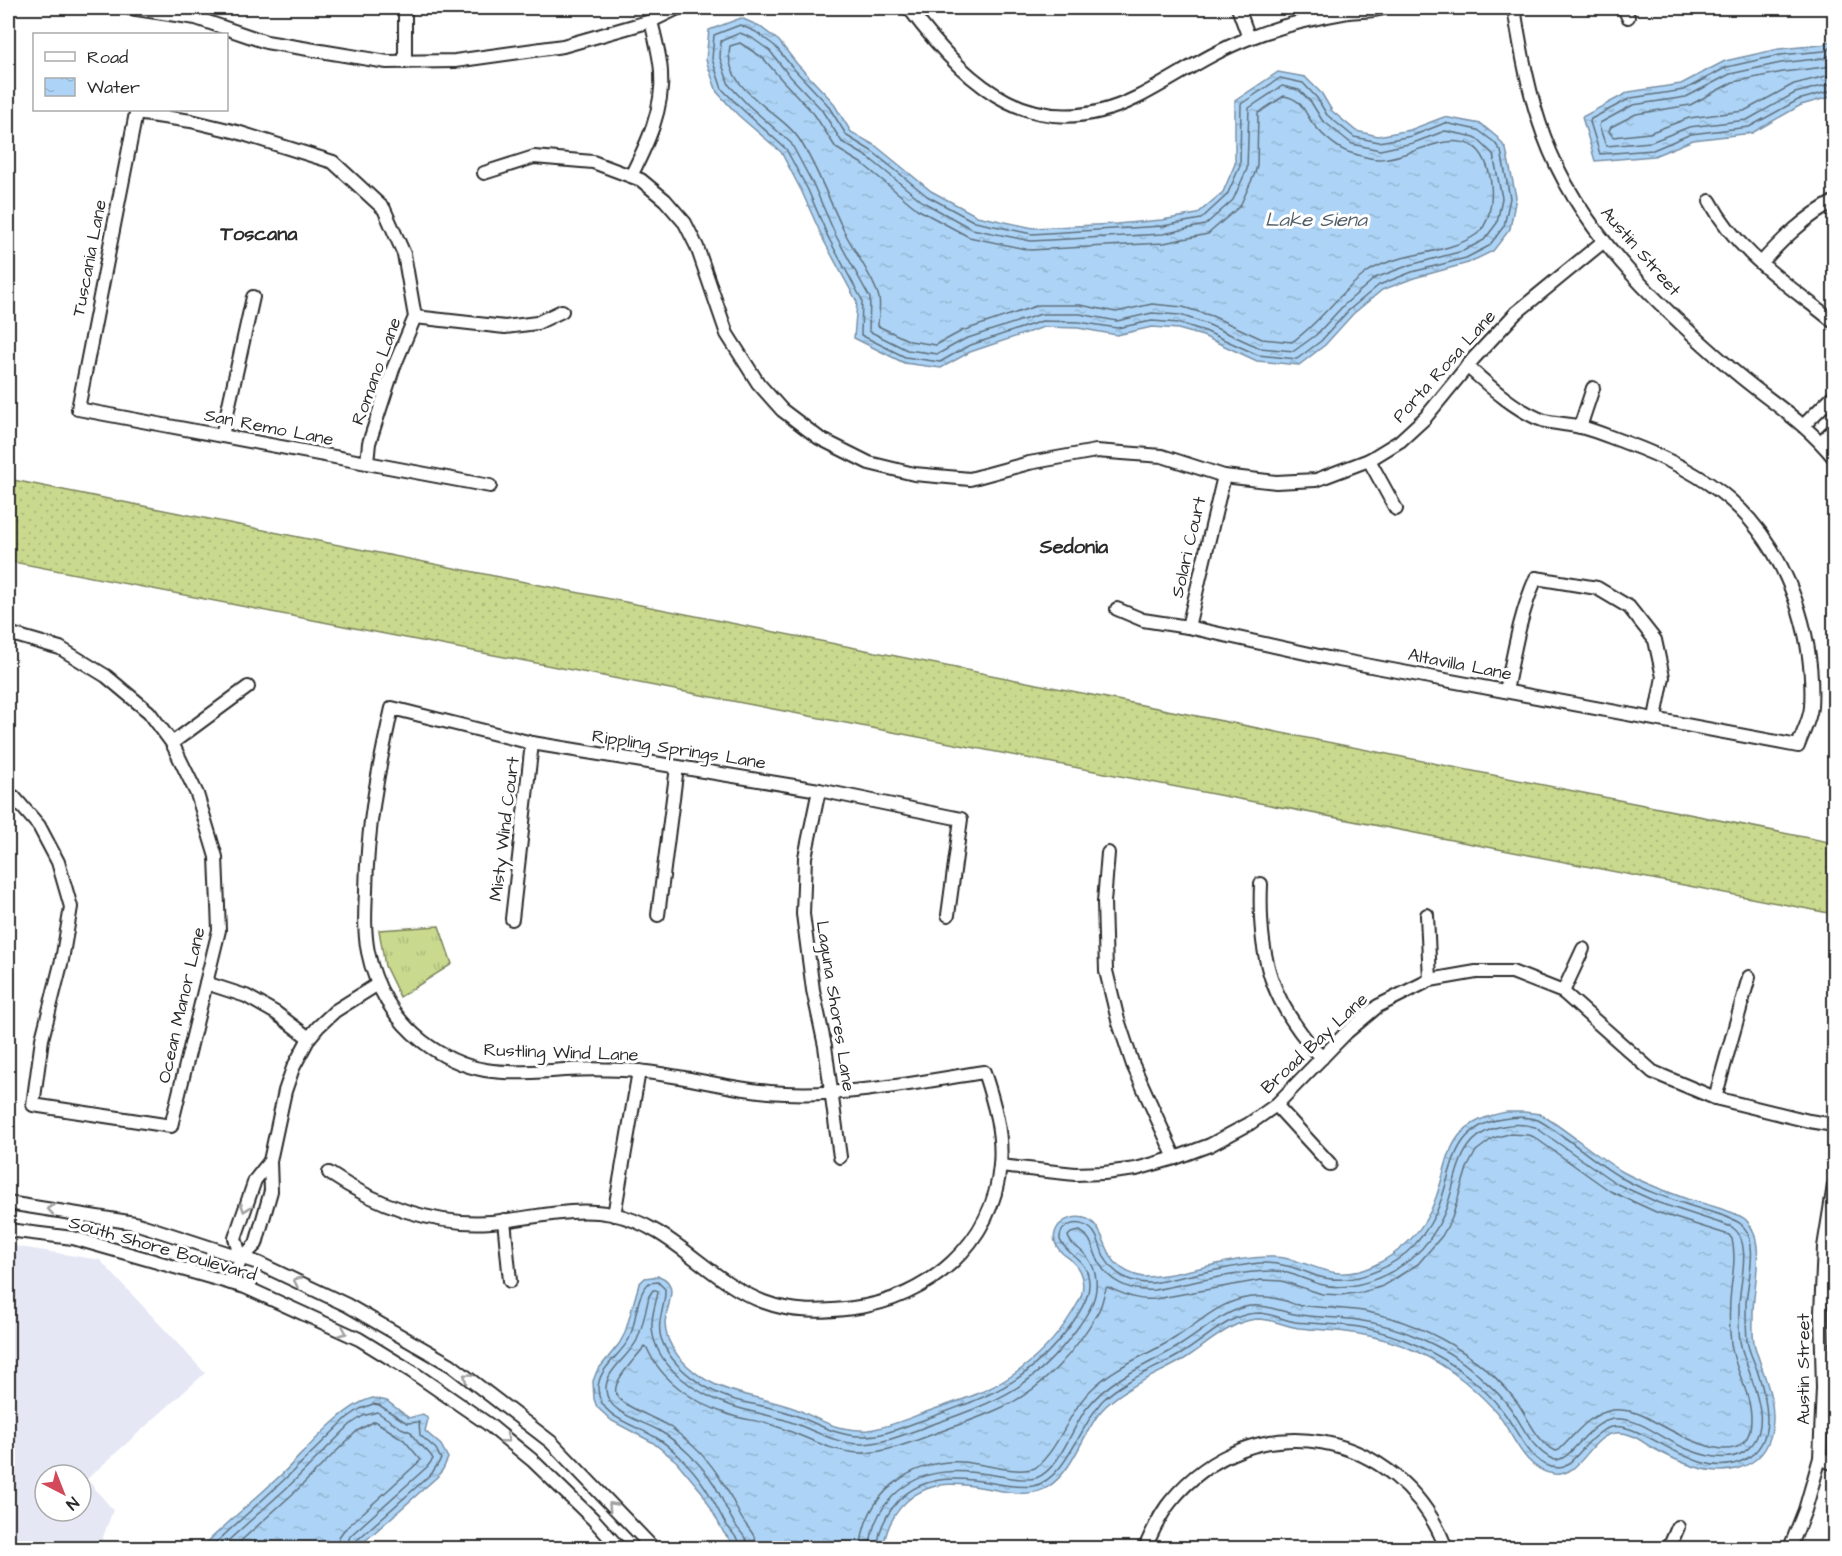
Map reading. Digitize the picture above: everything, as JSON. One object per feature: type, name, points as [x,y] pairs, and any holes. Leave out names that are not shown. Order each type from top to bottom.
[{"type":"street","points":[[130,8],[196,18]]},
{"type":"street","points":[[177,8],[217,30],[266,42],[387,62],[455,61],[563,46],[651,21],[678,8]]},
{"type":"street","points":[[405,8],[405,62]]},
{"type":"street","points":[[909,8],[948,56],[986,90],[1008,102],[1035,112],[1064,115],[1116,106],[1138,97],[1229,46],[1277,27],[1349,12],[1383,8]]},
{"type":"street","points":[[1238,8],[1249,38]]},
{"type":"street","name":"Austin Street","points":[[1514,8],[1522,55],[1545,138],[1570,191],[1604,241],[1630,272],[1691,333],[1729,367],[1804,425],[1834,458]]},
{"type":"street","points":[[631,176],[655,122],[661,94],[661,72],[651,21]]},
{"type":"street","name":"Romano Lane","points":[[136,113],[192,115],[237,132],[333,162],[384,208],[404,254],[415,317],[393,369],[369,443],[367,463]]},
{"type":"street","name":"Tuscania Lane","points":[[78,409],[136,113]]},
{"type":"street","name":"Porta Rosa Lane","points":[[484,173],[534,157],[593,162],[641,180],[665,200],[685,223],[698,247],[728,334],[758,383],[782,410],[835,448],[869,463],[903,471],[970,479],[1029,463],[1095,451],[1162,456],[1224,476],[1276,482],[1316,480],[1369,460],[1400,441],[1425,418],[1467,366],[1516,313],[1604,241]]},
{"type":"street","points":[[1710,201],[1719,219],[1735,239],[1834,322]]},
{"type":"street","points":[[1761,263],[1781,241],[1834,202]]},
{"type":"street","points":[[222,436],[253,297]]},
{"type":"street","points":[[415,317],[505,327],[537,323],[562,311]]},
{"type":"street","points":[[1467,366],[1488,386],[1544,421],[1580,427],[1593,388]]},
{"type":"street","points":[[1804,425],[1834,395]]},
{"type":"street","name":"San Remo Lane","points":[[78,409],[490,486]]},
{"type":"street","name":"Altavilla Lane","points":[[1117,609],[1143,620],[1188,627],[1328,658],[1798,746],[1811,709],[1807,647],[1801,615],[1788,580],[1752,520],[1726,496],[1694,472],[1659,455],[1580,427]]},
{"type":"street","points":[[1821,442],[1834,429]]},
{"type":"street","points":[[1369,460],[1396,510]]},
{"type":"street","name":"Solari Court","points":[[1188,627],[1224,476]]},
{"type":"street","points":[[1506,691],[1519,626],[1526,600],[1536,578],[1597,588],[1629,607],[1655,640],[1663,677],[1655,718]]},
{"type":"street","name":"Ocean Manor Lane","points":[[8,633],[60,648],[106,676],[149,712],[172,743],[197,794],[216,857],[219,930],[171,1126],[33,1105],[42,1039],[62,960],[71,907],[57,862],[39,826],[14,797],[8,794]]},
{"type":"street","points":[[172,743],[248,687]]},
{"type":"street","name":"Rippling Springs Lane","points":[[392,708],[532,743],[819,790],[961,819],[948,915]]},
{"type":"street","name":"Rustling Wind Lane","points":[[392,708],[375,786],[366,880],[365,917],[368,951],[378,984],[398,1017],[414,1035],[433,1049],[486,1071],[639,1071],[750,1090],[785,1093],[856,1092],[984,1072],[995,1105],[1000,1134],[1000,1166]]},
{"type":"street","name":"Misty Wind Court","points":[[512,919],[532,743]]},
{"type":"street","points":[[658,915],[677,767]]},
{"type":"street","name":"Laguna Shores Lane","points":[[819,790],[805,857],[803,914],[813,990],[825,1046],[840,1157]]},
{"type":"street","points":[[1108,853],[1104,902],[1106,971],[1118,1020],[1133,1065],[1175,1158]]},
{"type":"street","points":[[1261,884],[1263,947],[1272,979],[1282,1006],[1299,1033],[1322,1058]]},
{"type":"street","points":[[1427,915],[1430,980]]},
{"type":"street","points":[[1563,992],[1583,949]]},
{"type":"street","name":"Broad Bay Lane","points":[[1000,1166],[1075,1174],[1104,1173],[1136,1169],[1210,1145],[1276,1105],[1347,1032],[1378,1006],[1430,980],[1476,972],[1512,972],[1563,992],[1653,1072],[1715,1098],[1834,1125]]},
{"type":"street","points":[[1715,1098],[1749,977]]},
{"type":"street","points":[[206,983],[246,996],[276,1013],[309,1038]]},
{"type":"street","points":[[231,1283],[241,1258],[256,1244],[271,1191],[270,1161],[285,1091],[293,1068],[309,1038],[335,1011],[378,984]]},
{"type":"street","points":[[614,1215],[639,1071]]},
{"type":"street","points":[[1276,1105],[1330,1164]]},
{"type":"street","points":[[241,1258],[235,1238],[255,1180],[270,1161]]},
{"type":"street","points":[[329,1173],[350,1187],[421,1216],[467,1222],[573,1212],[614,1215],[658,1231],[724,1280],[763,1302],[804,1311],[874,1305],[900,1297],[940,1274],[975,1235],[989,1210],[1000,1166]]},
{"type":"street","name":"Austin Street","points":[[1790,1548],[1805,1510],[1820,1458],[1823,1388],[1821,1313],[1834,1185]]},
{"type":"street","name":"South Shore Boulevard","points":[[8,1203],[135,1223],[258,1263],[347,1305],[451,1365],[551,1442],[653,1548]]},
{"type":"street","points":[[504,1220],[510,1281]]},
{"type":"street","name":"South Shore Boulevard","points":[[8,1230],[73,1238],[245,1287],[359,1339],[411,1371],[488,1424],[532,1460],[593,1519],[619,1548]]},
{"type":"street","points":[[1145,1548],[1170,1502],[1202,1471],[1240,1449],[1267,1442],[1292,1440],[1337,1445],[1384,1466],[1418,1498],[1429,1512],[1446,1548]]},
{"type":"street","points":[[1820,1458],[1834,1464]]},
{"type":"street","points":[[1669,1548],[1678,1527]]},
{"type":"shaded area","points":[[8,1245],[100,1260],[205,1373],[93,1474],[93,1463],[33,1463],[33,1523],[93,1523],[93,1486],[113,1510],[99,1548],[8,1548]]},
{"type":"green space","points":[[8,479],[1834,843],[1834,914],[8,561]]},
{"type":"green space","points":[[439,926],[452,964],[400,997],[385,966],[379,930]]},
{"type":"water","name":"Lake Siena","points":[[741,18],[759,26],[779,41],[832,101],[851,132],[876,146],[931,191],[977,216],[1033,228],[1116,224],[1197,214],[1223,192],[1235,164],[1235,101],[1278,72],[1305,77],[1322,94],[1332,111],[1356,131],[1378,136],[1410,130],[1444,117],[1481,124],[1498,138],[1506,149],[1516,197],[1510,229],[1493,251],[1468,263],[1414,278],[1382,290],[1353,314],[1325,345],[1299,365],[1257,361],[1203,336],[1178,329],[1152,327],[1117,335],[1078,328],[1044,327],[970,352],[941,368],[904,363],[854,338],[857,302],[824,241],[781,152],[738,115],[717,92],[706,60],[709,30]]},
{"type":"water","points":[[1834,39],[1834,96],[1801,105],[1752,133],[1693,140],[1654,156],[1595,161],[1582,117],[1629,92],[1681,84],[1725,61],[1779,49],[1822,45]]},
{"type":"water","points":[[1507,1112],[1540,1114],[1623,1172],[1687,1199],[1734,1213],[1745,1219],[1752,1228],[1757,1252],[1753,1339],[1771,1398],[1773,1419],[1768,1443],[1762,1454],[1752,1462],[1728,1471],[1705,1469],[1682,1462],[1635,1437],[1616,1433],[1607,1435],[1599,1441],[1572,1469],[1554,1474],[1535,1466],[1527,1459],[1498,1414],[1486,1401],[1453,1372],[1428,1357],[1387,1340],[1344,1332],[1298,1328],[1257,1319],[1231,1327],[1186,1358],[1110,1402],[1094,1420],[1065,1471],[1048,1487],[1034,1493],[1017,1493],[963,1485],[944,1485],[925,1490],[907,1501],[897,1511],[888,1529],[883,1548],[737,1548],[724,1533],[702,1492],[676,1461],[652,1442],[612,1421],[597,1407],[594,1399],[593,1381],[597,1371],[625,1333],[639,1284],[645,1278],[659,1276],[666,1280],[671,1290],[665,1323],[669,1341],[678,1356],[704,1379],[733,1392],[796,1409],[838,1427],[865,1430],[891,1425],[998,1384],[1029,1363],[1061,1330],[1079,1301],[1083,1285],[1081,1274],[1075,1264],[1061,1252],[1055,1243],[1056,1229],[1063,1222],[1072,1218],[1090,1220],[1100,1232],[1115,1262],[1128,1272],[1143,1277],[1240,1260],[1273,1257],[1334,1272],[1360,1271],[1392,1255],[1420,1229],[1430,1212],[1451,1149],[1458,1137],[1469,1126],[1485,1118]]},
{"type":"water","points":[[373,1398],[387,1401],[409,1418],[423,1414],[428,1419],[425,1431],[441,1445],[448,1458],[437,1477],[357,1548],[201,1548],[282,1474],[337,1419],[361,1402]]},
{"type":"district","name":"Toscana","points":[[259,233]]},
{"type":"district","name":"Sedonia","points":[[1074,546]]}]
